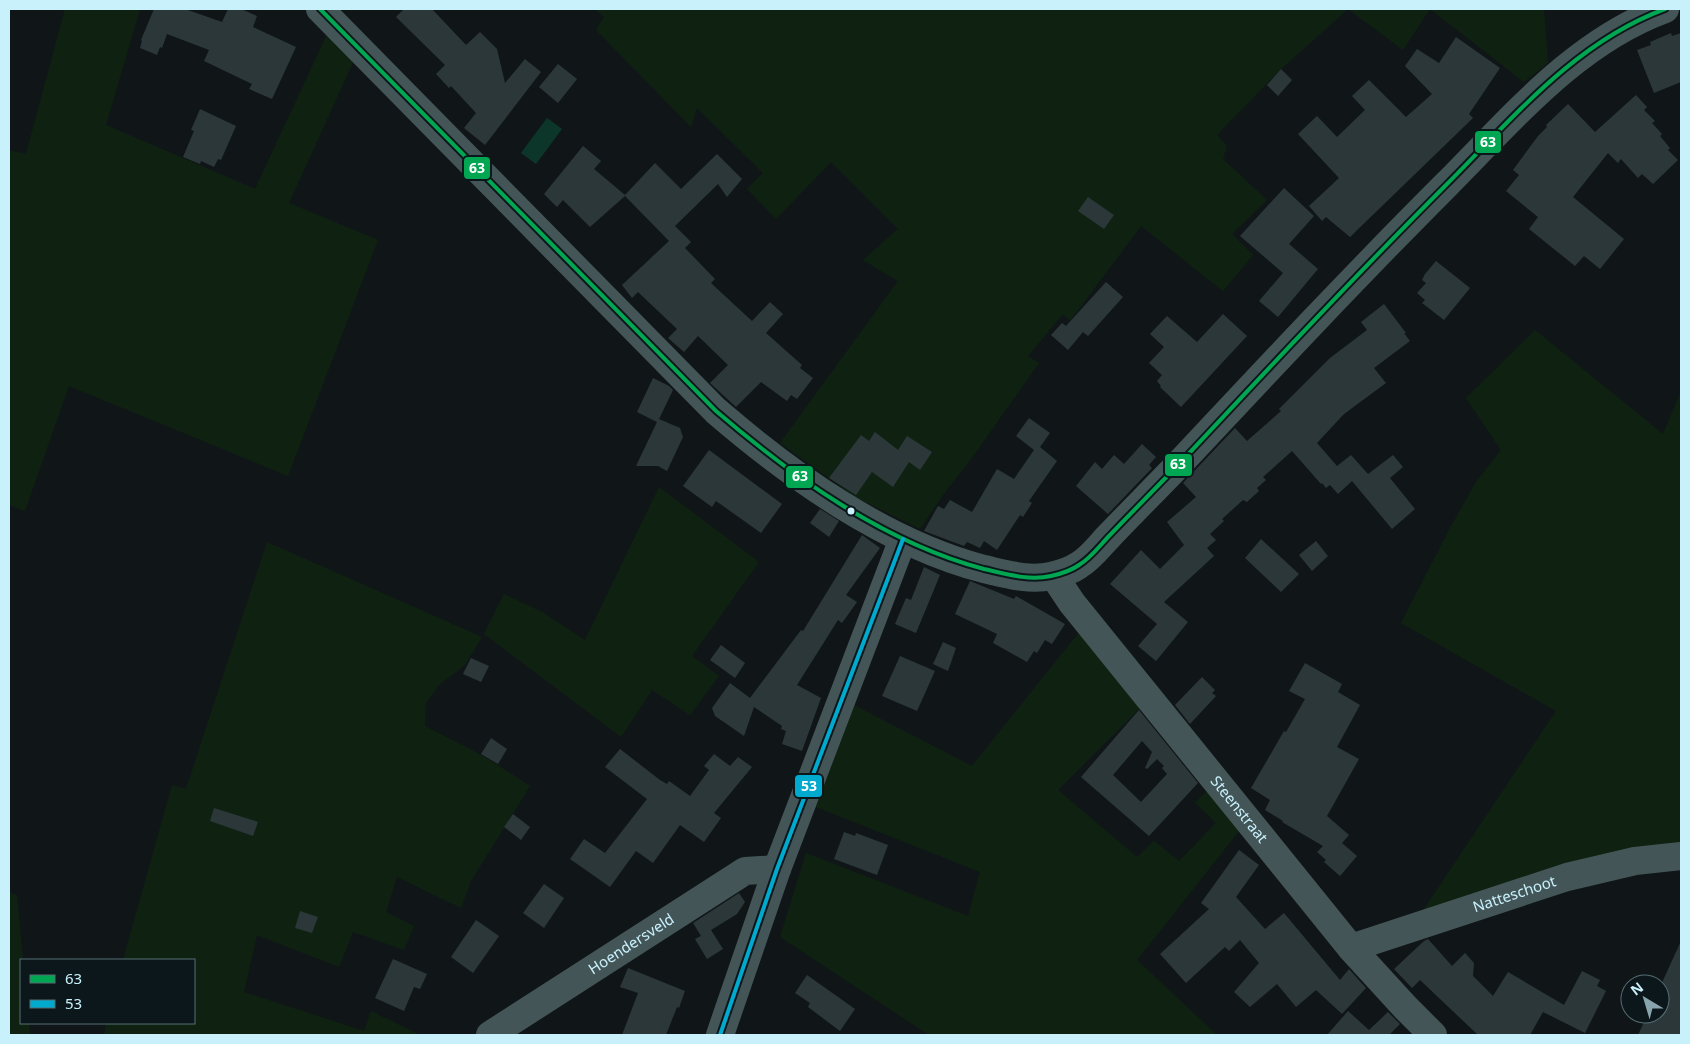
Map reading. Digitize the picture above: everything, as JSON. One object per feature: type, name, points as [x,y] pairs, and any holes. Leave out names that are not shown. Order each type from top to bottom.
[{"type":"street","points":[[329,12],[716,411],[748,438],[841,505],[903,539],[955,561],[1012,576],[1041,577],[1054,576],[1080,564],[1094,551],[1370,262],[1542,89],[1583,53],[1624,27],[1665,9]]},
{"type":"street","points":[[720,1035],[777,869],[903,539]]},
{"type":"street","name":"Steenstraat","points":[[1054,576],[1078,611],[1351,948],[1405,1008],[1433,1035]]},
{"type":"street","name":"Natteschoot","points":[[1351,948],[1567,877],[1635,861],[1681,856]]},
{"type":"street","name":"Hoendersveld","points":[[490,1035],[744,871],[777,869]]},
{"type":"shaded area","points":[[65,9],[140,9],[106,125],[255,189],[329,30],[355,58],[289,203],[378,240],[288,476],[69,386],[25,511],[9,505],[9,150],[26,154]]},
{"type":"shaded area","points":[[594,9],[1348,9],[1281,69],[1217,135],[1227,146],[1223,159],[1267,200],[1232,234],[1253,255],[1223,291],[1141,226],[1070,321],[1063,314],[1028,356],[1039,363],[920,529],[855,497],[780,443],[898,281],[863,260],[898,229],[831,162],[776,219],[747,189],[763,173],[697,108],[691,127],[596,30],[604,17]]},
{"type":"shaded area","points":[[1348,9],[1430,9],[1403,50]]},
{"type":"shaded area","points":[[1430,9],[1544,9],[1548,63],[1524,82]]},
{"type":"shaded area","points":[[547,118],[562,129],[536,164],[521,153]]},
{"type":"shaded area","points":[[1535,330],[1663,434],[1681,391],[1681,847],[1418,918],[1556,711],[1401,623],[1476,482],[1501,450],[1466,398]]},
{"type":"shaded area","points":[[659,487],[759,562],[692,656],[719,676],[690,715],[652,690],[621,737],[484,634],[504,594],[542,612],[585,640]]},
{"type":"shaded area","points":[[267,542],[482,637],[465,665],[439,685],[426,703],[425,726],[485,757],[530,786],[471,881],[461,908],[397,877],[386,912],[414,926],[404,950],[353,932],[339,967],[257,935],[244,992],[364,1031],[371,1011],[420,1035],[104,1035],[106,1024],[195,1024],[195,959],[123,959],[172,785],[186,789]]},
{"type":"shaded area","points":[[1081,630],[1141,707],[1058,790],[1137,857],[1154,841],[1179,861],[1216,823],[1195,803],[1211,786],[1243,826],[1137,960],[1217,1035],[929,1035],[780,937],[806,853],[968,916],[980,872],[816,807],[852,704],[972,766]]},
{"type":"shaded area","points":[[9,892],[17,895],[23,959],[20,959],[20,1024],[29,1024],[30,1035],[9,1035]]},
{"type":"building","points":[[154,9],[185,9],[222,22],[228,9],[241,9],[257,16],[253,27],[296,47],[272,99],[249,89],[252,84],[204,61],[209,50],[167,34],[162,48],[160,47],[157,55],[140,48],[141,40]]},
{"type":"building","points":[[404,9],[432,9],[466,45],[480,32],[497,49],[505,83],[525,59],[541,72],[485,145],[464,128],[476,113],[451,86],[449,88],[436,74],[445,65],[396,17]]},
{"type":"building","points":[[1671,33],[1672,36],[1681,33],[1681,82],[1654,93],[1637,50],[1651,45],[1650,42]]},
{"type":"building","points":[[1456,37],[1500,68],[1469,114],[1473,118],[1350,237],[1326,217],[1322,221],[1309,206],[1339,178],[1298,134],[1317,116],[1337,137],[1365,110],[1352,96],[1369,80],[1406,117],[1432,94],[1405,66],[1417,49],[1439,63]]},
{"type":"building","points":[[558,64],[577,79],[558,103],[539,87]]},
{"type":"building","points":[[1281,69],[1292,80],[1278,96],[1267,85]]},
{"type":"building","points":[[1636,95],[1647,107],[1644,110],[1655,121],[1652,123],[1662,134],[1660,136],[1670,148],[1668,150],[1678,160],[1653,184],[1642,174],[1638,178],[1621,159],[1618,163],[1608,153],[1573,197],[1624,239],[1600,269],[1584,256],[1575,266],[1529,229],[1538,217],[1506,191],[1519,175],[1513,170],[1547,127],[1546,125],[1568,104],[1595,132]]},
{"type":"building","points":[[200,109],[236,126],[221,160],[218,159],[214,167],[201,161],[200,164],[183,157],[194,131],[191,130]]},
{"type":"building","points":[[583,146],[601,161],[594,169],[625,195],[655,163],[681,189],[717,154],[742,179],[727,197],[718,184],[675,226],[691,242],[685,248],[715,279],[711,283],[752,321],[770,302],[783,314],[766,333],[802,365],[800,368],[813,378],[797,399],[791,395],[787,401],[761,382],[736,407],[710,383],[728,365],[698,336],[684,352],[668,338],[677,329],[638,292],[632,298],[622,285],[669,241],[625,196],[590,227],[563,200],[557,207],[544,194]]},
{"type":"building","points":[[1284,188],[1314,216],[1289,244],[1318,269],[1278,317],[1259,301],[1283,273],[1240,236]]},
{"type":"building","points":[[1088,197],[1114,215],[1104,229],[1078,211]]},
{"type":"building","points":[[1436,261],[1470,288],[1444,320],[1422,303],[1425,300],[1417,293],[1426,283],[1422,280],[1425,274]]},
{"type":"building","points":[[1106,282],[1123,297],[1088,336],[1083,332],[1068,350],[1051,335],[1062,323],[1066,326]]},
{"type":"building","points":[[1384,304],[1410,341],[1374,368],[1386,383],[1344,414],[1317,443],[1337,466],[1351,455],[1368,474],[1393,455],[1403,467],[1390,478],[1415,509],[1392,529],[1352,481],[1338,494],[1330,485],[1326,488],[1292,451],[1263,477],[1266,480],[1257,488],[1259,491],[1247,502],[1243,500],[1222,519],[1224,521],[1210,534],[1216,540],[1207,548],[1214,556],[1164,602],[1188,622],[1156,661],[1138,646],[1157,624],[1110,584],[1141,550],[1160,569],[1184,545],[1167,522],[1196,497],[1183,483],[1235,428],[1247,441],[1281,411],[1279,409],[1330,358],[1367,330],[1361,322]]},
{"type":"building","points":[[1223,314],[1247,336],[1181,407],[1160,387],[1157,381],[1162,375],[1149,363],[1164,347],[1150,334],[1167,316],[1197,342]]},
{"type":"building","points":[[653,378],[673,390],[659,419],[680,428],[683,437],[667,471],[658,466],[636,466],[657,422],[637,412]]},
{"type":"building","points":[[1029,418],[1050,433],[1040,447],[1057,461],[1029,501],[1032,503],[1023,517],[1020,515],[997,550],[984,541],[980,548],[967,542],[964,546],[924,531],[938,506],[944,509],[950,500],[972,512],[997,469],[1014,479],[1034,450],[1016,436]]},
{"type":"building","points":[[875,432],[898,450],[907,436],[932,452],[920,470],[909,462],[893,487],[872,472],[856,495],[829,478],[861,435],[869,441]]},
{"type":"building","points":[[1142,444],[1156,457],[1149,465],[1152,468],[1108,514],[1076,486],[1095,462],[1102,469],[1114,455],[1124,464]]},
{"type":"building","points":[[709,450],[782,504],[761,533],[716,501],[712,507],[683,486]]},
{"type":"building","points":[[820,509],[839,521],[829,537],[810,523]]},
{"type":"building","points":[[862,535],[880,548],[846,595],[857,602],[842,623],[838,620],[797,685],[821,698],[802,751],[782,744],[786,731],[781,729],[782,726],[754,707],[744,736],[715,716],[712,708],[730,683],[750,698],[801,630],[803,631]]},
{"type":"building","points":[[1261,539],[1299,574],[1281,592],[1245,558]]},
{"type":"building","points":[[1316,541],[1328,556],[1312,571],[1299,555]]},
{"type":"building","points":[[924,567],[940,575],[916,633],[895,624],[906,598],[911,600]]},
{"type":"building","points":[[970,581],[1014,599],[1016,596],[1065,624],[1052,644],[1045,640],[1037,653],[1034,651],[1027,662],[993,643],[997,634],[955,614]]},
{"type":"building","points":[[943,642],[956,648],[948,671],[933,664]]},
{"type":"building","points":[[721,645],[745,663],[735,678],[710,660]]},
{"type":"building","points":[[900,656],[935,671],[917,711],[882,696]]},
{"type":"building","points":[[471,658],[489,666],[481,682],[463,674]]},
{"type":"building","points":[[1305,663],[1342,684],[1338,692],[1360,705],[1337,747],[1359,759],[1327,816],[1349,835],[1342,843],[1357,856],[1340,876],[1324,862],[1326,860],[1317,852],[1323,846],[1265,810],[1270,800],[1251,788],[1305,699],[1289,691]]},
{"type":"building","points":[[1202,677],[1215,690],[1212,693],[1216,696],[1190,724],[1175,705]]},
{"type":"building","points":[[1139,710],[1198,783],[1149,836],[1081,777]],"holes":[[[1142,741],[1152,752],[1145,768],[1147,769],[1157,759],[1164,766],[1162,768],[1167,774],[1141,802],[1113,775]]]},
{"type":"building","points":[[491,738],[507,749],[498,764],[481,754]]},
{"type":"building","points":[[620,749],[660,780],[667,784],[669,781],[690,796],[709,770],[704,766],[714,754],[730,766],[738,757],[752,767],[714,813],[721,818],[704,842],[680,825],[653,863],[636,851],[610,887],[570,859],[584,839],[605,853],[647,799],[605,767]]},
{"type":"building","points":[[214,808],[258,822],[253,836],[210,821]]},
{"type":"building","points":[[513,814],[530,827],[521,840],[504,827]]},
{"type":"building","points":[[844,832],[855,836],[856,833],[888,845],[877,875],[834,859]]},
{"type":"building","points":[[1239,850],[1259,865],[1236,897],[1265,929],[1284,913],[1340,980],[1349,969],[1366,988],[1342,1014],[1316,990],[1296,1007],[1277,984],[1250,1007],[1234,992],[1259,963],[1240,940],[1229,951],[1225,947],[1186,983],[1160,954],[1209,909],[1201,903]]},
{"type":"building","points":[[544,884],[564,898],[544,928],[523,913]]},
{"type":"building","points":[[739,893],[745,902],[737,914],[711,930],[723,949],[707,959],[695,939],[701,936],[693,923]]},
{"type":"building","points":[[300,911],[318,917],[312,933],[295,928]]},
{"type":"building","points":[[476,920],[499,936],[473,973],[451,957]]},
{"type":"building","points":[[1428,939],[1452,966],[1465,953],[1474,963],[1473,976],[1493,996],[1508,972],[1564,1005],[1582,971],[1600,980],[1597,986],[1606,991],[1585,1033],[1543,1012],[1530,1035],[1478,1035],[1420,980],[1412,988],[1394,969]]},
{"type":"building","points":[[1681,941],[1681,1035],[1638,1035],[1643,1024],[1670,1024],[1670,974],[1666,974]]},
{"type":"building","points":[[393,959],[427,974],[420,989],[414,987],[404,1011],[375,998]]},
{"type":"building","points":[[628,968],[685,991],[666,1035],[622,1035],[638,993],[620,987]]},
{"type":"building","points":[[807,975],[855,1009],[840,1031],[808,1007],[810,1003],[795,993]]},
{"type":"building","points":[[1348,1011],[1369,1030],[1388,1012],[1400,1024],[1389,1035],[1327,1035]]},
{"type":"transit line","name":"63","points":[[320,9],[716,411],[776,460],[842,505],[911,543],[984,569],[1034,578],[1066,572],[1092,555],[1379,253],[1547,85],[1602,41],[1632,23],[1665,9]]},
{"type":"transit line","name":"53","points":[[720,1035],[777,869],[903,539]]}]
